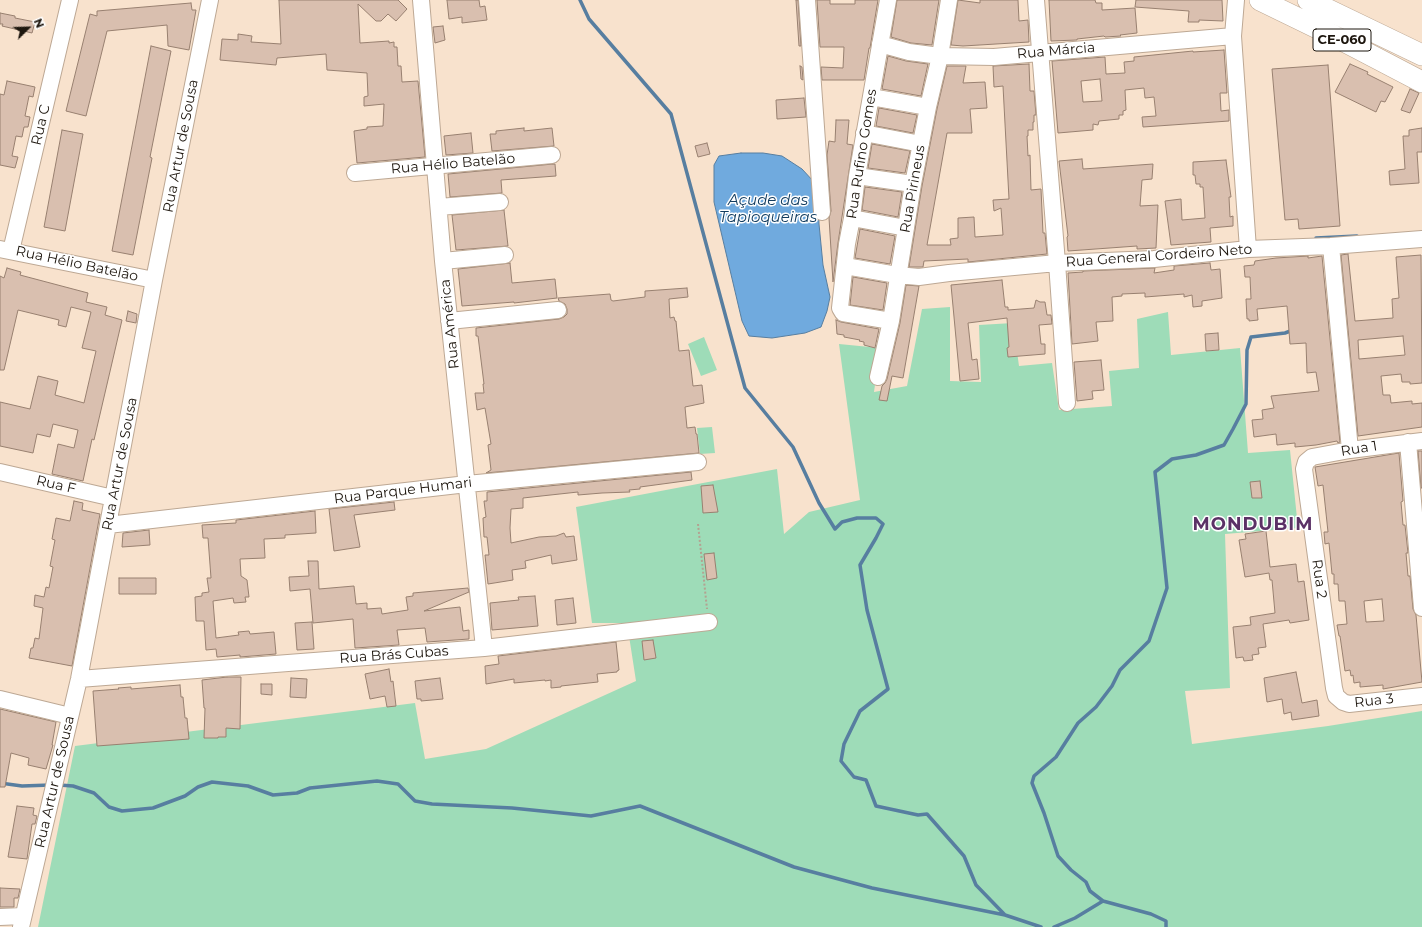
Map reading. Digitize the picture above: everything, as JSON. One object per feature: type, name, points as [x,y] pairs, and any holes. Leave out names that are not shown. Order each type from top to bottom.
[{"type":"main road","name":"CE-060","points":[[1260,0],[1334,36],[1422,82]]},
{"type":"main road","name":"CE-060","points":[[1308,0],[1422,55]]},
{"type":"street","name":"Rua C","points":[[6,250],[70,0]]},
{"type":"street","name":"Rua Artur de Sousa","points":[[22,922],[79,679],[154,280],[210,0]]},
{"type":"street","name":"Rua América","points":[[421,0],[443,260],[484,648]]},
{"type":"street","points":[[807,0],[822,212]]},
{"type":"street","name":"Rua Rufino Gomes","points":[[888,0],[857,176],[847,244],[840,308],[843,313],[891,321]]},
{"type":"street","name":"Rua Pirineus","points":[[878,377],[891,321],[897,275],[913,184],[928,107],[940,56],[949,0]]},
{"type":"street","points":[[1036,0],[1067,403]]},
{"type":"street","points":[[1236,0],[1233,36],[1248,249]]},
{"type":"street","name":"Rua Márcia","points":[[880,44],[909,52],[940,56],[994,57],[1233,36]]},
{"type":"street","points":[[871,97],[928,107]]},
{"type":"street","points":[[864,133],[921,144]]},
{"type":"street","name":"Rua Hélio Batelão","points":[[355,173],[552,155]]},
{"type":"street","points":[[857,176],[913,184]]},
{"type":"street","points":[[439,207],[500,202]]},
{"type":"street","points":[[852,218],[906,228]]},
{"type":"street","name":"Rua General Cordeiro Neto","points":[[845,266],[897,275],[919,277],[1057,263],[1154,259],[1248,249],[1331,246],[1422,239]]},
{"type":"street","points":[[1331,246],[1350,450]]},
{"type":"street","name":"Rua Hélio Batelão","points":[[6,250],[154,280]]},
{"type":"street","points":[[443,260],[506,255]]},
{"type":"street","points":[[449,321],[558,310]]},
{"type":"street","points":[[1415,441],[1422,608]]},
{"type":"street","name":"Rua 1","points":[[1304,469],[1306,462],[1312,457],[1415,441]]},
{"type":"street","name":"Rua Parque Humari","points":[[108,525],[467,484],[698,462]]},
{"type":"street","name":"Rua 2","points":[[1304,469],[1334,688]]},
{"type":"street","name":"Rua F","points":[[0,472],[113,498]]},
{"type":"street","name":"Rua Brás Cubas","points":[[79,679],[484,648],[709,622]]},
{"type":"street","name":"Rua 3","points":[[1334,688],[1336,696],[1342,702],[1349,704],[1422,696]]},
{"type":"street","points":[[0,699],[70,716]]},
{"type":"street","points":[[0,917],[22,922]]},
{"type":"path","points":[[698,524],[709,622]]},
{"type":"green space","points":[[950,307],[950,381],[981,382],[979,325],[1013,323],[1019,366],[1052,363],[1059,410],[1112,406],[1109,371],[1139,368],[1137,319],[1168,312],[1171,355],[1240,348],[1248,453],[1290,450],[1298,528],[1225,534],[1230,688],[1185,691],[1192,744],[1328,726],[1422,711],[1422,927],[38,927],[75,746],[415,703],[425,759],[486,749],[636,681],[627,623],[592,623],[576,507],[777,469],[784,534],[809,512],[860,500],[839,344],[880,348],[874,392],[907,386],[922,309]]},
{"type":"green space","points":[[704,337],[717,370],[701,376],[688,344]]},
{"type":"green space","points":[[712,427],[715,453],[700,454],[697,428]]},
{"type":"water","name":"Açude das Tapioqueiras","points":[[741,153],[763,153],[782,156],[802,169],[814,182],[818,198],[823,265],[830,297],[821,327],[805,333],[772,338],[749,336],[742,321],[714,202],[714,165],[719,156]]},
{"type":"building","points":[[279,0],[398,0],[407,9],[396,21],[388,14],[381,21],[376,21],[358,4],[360,43],[394,42],[394,47],[397,47],[398,66],[401,66],[402,82],[418,81],[425,157],[357,163],[354,131],[367,129],[367,127],[383,126],[384,104],[364,106],[364,97],[368,96],[367,73],[327,70],[326,54],[277,58],[276,65],[220,60],[222,39],[238,40],[238,34],[252,36],[251,42],[281,44]]},
{"type":"building","points":[[447,0],[479,0],[480,7],[485,6],[487,20],[462,23],[462,17],[449,19]]},
{"type":"building","points":[[796,0],[798,0],[801,46],[799,46]]},
{"type":"building","points":[[817,0],[830,0],[830,4],[855,4],[855,0],[878,0],[864,80],[822,80],[821,67],[843,68],[844,47],[820,47]]},
{"type":"building","points":[[897,0],[939,0],[932,45],[911,43],[891,37]]},
{"type":"building","points":[[958,0],[980,3],[980,0],[1018,0],[1019,21],[1028,20],[1029,42],[963,46],[951,45]]},
{"type":"building","points":[[1049,0],[1095,0],[1096,3],[1102,3],[1102,10],[1135,8],[1137,33],[1120,35],[1121,36],[1104,36],[1077,40],[1051,41]]},
{"type":"building","points":[[1136,0],[1222,0],[1223,21],[1199,20],[1199,22],[1188,22],[1189,11],[1135,7]]},
{"type":"building","points":[[191,3],[192,10],[196,10],[189,50],[168,46],[167,25],[107,31],[86,116],[66,111],[90,14],[97,16],[97,11]]},
{"type":"building","points":[[0,13],[35,22],[32,33],[2,26],[3,24],[0,24]]},
{"type":"building","points":[[443,26],[445,40],[435,43],[433,27]]},
{"type":"building","points":[[151,46],[171,51],[150,157],[152,158],[133,255],[112,251]]},
{"type":"building","points":[[1224,50],[1227,93],[1220,93],[1221,111],[1229,110],[1229,121],[1143,127],[1142,117],[1156,116],[1154,97],[1145,98],[1144,88],[1125,90],[1126,110],[1123,111],[1123,115],[1119,115],[1119,119],[1099,121],[1098,125],[1093,124],[1093,130],[1058,133],[1052,61],[1105,57],[1106,74],[1125,73],[1124,62],[1134,61],[1134,57]],"holes":[[[1100,79],[1102,101],[1083,102],[1081,81]]]},
{"type":"building","points":[[888,56],[906,61],[928,64],[921,96],[882,89]]},
{"type":"building","points":[[1029,64],[1030,91],[1034,91],[1036,115],[1034,115],[1033,130],[1028,130],[1027,136],[1028,156],[1030,155],[1031,190],[1041,189],[1043,233],[1045,233],[1047,254],[968,262],[968,259],[924,261],[923,267],[909,267],[922,186],[947,66],[966,66],[963,83],[985,82],[987,108],[970,109],[972,133],[947,133],[927,245],[951,245],[950,239],[958,238],[958,218],[974,217],[975,237],[1003,235],[1001,208],[994,211],[993,200],[1009,199],[1003,86],[994,87],[993,66]]},
{"type":"building","points":[[1350,64],[1368,72],[1367,74],[1393,87],[1385,102],[1381,101],[1376,112],[1335,92]]},
{"type":"building","points":[[1328,65],[1340,226],[1299,229],[1298,219],[1285,220],[1272,69]]},
{"type":"building","points":[[800,66],[802,67],[803,80],[801,79]]},
{"type":"building","points":[[7,81],[35,87],[33,97],[29,96],[25,116],[30,117],[28,127],[24,127],[22,137],[16,136],[12,156],[18,157],[15,168],[0,165],[0,94],[4,95]]},
{"type":"building","points":[[1410,89],[1419,93],[1410,113],[1401,110]]},
{"type":"building","points":[[804,98],[806,117],[777,119],[776,100]]},
{"type":"building","points":[[879,108],[917,115],[913,133],[876,126]]},
{"type":"building","points":[[836,120],[849,120],[847,144],[853,145],[833,282],[829,218],[831,211],[827,155],[829,141],[835,142]]},
{"type":"building","points":[[524,128],[524,131],[552,128],[554,146],[492,151],[490,134],[496,134],[496,131]]},
{"type":"building","points":[[1422,128],[1422,152],[1417,152],[1419,183],[1390,185],[1389,171],[1405,169],[1403,136],[1409,136],[1409,130]]},
{"type":"building","points":[[62,130],[83,134],[65,231],[44,227]]},
{"type":"building","points":[[471,133],[473,153],[446,155],[444,136]]},
{"type":"building","points":[[707,143],[710,154],[698,157],[695,146]]},
{"type":"building","points":[[872,144],[910,151],[905,173],[868,168]]},
{"type":"building","points":[[1082,159],[1083,169],[1153,164],[1152,179],[1142,180],[1140,206],[1158,205],[1156,248],[1137,249],[1137,246],[1068,251],[1068,236],[1059,161]]},
{"type":"building","points":[[1226,160],[1231,197],[1229,197],[1230,217],[1233,216],[1233,226],[1210,228],[1211,242],[1171,245],[1165,201],[1181,199],[1182,220],[1205,218],[1203,187],[1200,187],[1200,184],[1196,184],[1195,175],[1193,175],[1193,162]]},
{"type":"building","points":[[555,164],[556,176],[501,180],[502,193],[450,197],[448,174]]},
{"type":"building","points":[[865,187],[902,192],[898,217],[862,210]]},
{"type":"building","points":[[504,210],[508,246],[456,250],[452,215]]},
{"type":"building","points":[[860,229],[895,236],[890,264],[855,258]]},
{"type":"building","points":[[1348,254],[1355,321],[1393,318],[1392,299],[1399,298],[1396,257],[1421,255],[1422,383],[1410,384],[1410,382],[1402,382],[1401,374],[1381,376],[1383,395],[1390,395],[1391,403],[1412,401],[1412,404],[1422,403],[1422,427],[1358,436],[1341,255]],"holes":[[[1403,336],[1405,355],[1359,359],[1358,340]]]},
{"type":"building","points":[[1308,256],[1308,258],[1322,256],[1340,442],[1338,443],[1337,441],[1295,447],[1295,443],[1277,445],[1276,434],[1254,437],[1252,420],[1263,419],[1262,410],[1274,408],[1271,396],[1319,391],[1316,372],[1307,373],[1306,343],[1290,344],[1287,306],[1257,309],[1258,320],[1249,321],[1249,319],[1247,319],[1246,299],[1251,299],[1250,277],[1245,277],[1244,266],[1254,265],[1255,261]]},
{"type":"building","points":[[510,263],[512,283],[555,279],[557,298],[514,303],[462,306],[458,269]]},
{"type":"building","points":[[1210,263],[1211,270],[1220,269],[1222,298],[1202,301],[1202,306],[1193,307],[1192,295],[1184,297],[1184,294],[1145,297],[1145,293],[1122,294],[1122,296],[1112,297],[1113,321],[1096,322],[1098,341],[1072,344],[1068,273],[1155,268],[1154,273],[1174,270],[1174,266]]},
{"type":"building","points":[[7,268],[21,272],[20,275],[88,293],[86,302],[107,307],[105,315],[122,320],[83,481],[52,474],[58,444],[74,448],[78,430],[53,424],[50,437],[37,434],[33,453],[0,446],[0,402],[30,409],[38,376],[58,381],[55,395],[84,403],[96,351],[82,348],[91,312],[71,307],[66,327],[58,325],[59,320],[18,310],[4,370],[0,370],[0,276],[4,278]]},
{"type":"building","points":[[853,277],[887,283],[883,310],[850,305]]},
{"type":"building","points":[[1002,280],[1005,307],[1008,307],[1008,310],[1034,308],[1036,300],[1045,302],[1047,315],[1051,315],[1052,324],[1039,325],[1041,344],[1045,344],[1045,354],[1008,357],[1007,348],[1009,347],[1007,318],[968,323],[972,360],[977,359],[979,379],[960,381],[951,285]]},
{"type":"building","points":[[906,285],[919,286],[903,378],[892,376],[887,401],[879,400],[882,386],[887,379],[900,323]]},
{"type":"building","points":[[687,288],[688,297],[669,299],[670,318],[674,317],[676,321],[679,351],[689,350],[693,386],[702,385],[704,403],[685,407],[687,428],[695,427],[699,453],[486,473],[491,470],[488,445],[491,444],[485,408],[477,410],[475,393],[484,393],[484,384],[476,328],[559,319],[567,314],[567,309],[565,304],[559,301],[558,298],[610,294],[611,300],[613,301],[645,297],[645,291]]},
{"type":"building","points":[[128,311],[137,314],[136,323],[126,321]]},
{"type":"building","points":[[836,320],[879,329],[875,348],[864,345],[864,342],[859,341],[860,340],[837,334]]},
{"type":"building","points":[[1218,333],[1219,350],[1206,351],[1205,334]]},
{"type":"building","points":[[1101,360],[1104,390],[1092,391],[1093,399],[1077,401],[1074,362]]},
{"type":"building","points":[[1418,451],[1422,451],[1422,488],[1421,488]]},
{"type":"building","points":[[1399,453],[1403,501],[1401,502],[1403,525],[1405,525],[1408,553],[1406,553],[1408,576],[1410,576],[1413,609],[1416,615],[1422,682],[1383,689],[1383,685],[1360,687],[1360,682],[1354,683],[1353,675],[1351,676],[1350,670],[1345,671],[1337,625],[1347,624],[1345,601],[1339,601],[1338,584],[1334,584],[1334,574],[1332,574],[1329,543],[1325,544],[1324,532],[1328,532],[1323,485],[1318,486],[1315,467]],"holes":[[[1382,599],[1384,621],[1366,622],[1364,601]]]},
{"type":"building","points":[[691,472],[692,480],[640,487],[640,489],[629,490],[630,492],[578,495],[578,492],[523,498],[523,508],[511,509],[511,543],[539,537],[556,536],[564,533],[566,537],[574,536],[577,560],[552,564],[551,555],[525,561],[526,568],[512,570],[513,580],[488,584],[485,555],[489,555],[487,537],[484,537],[483,518],[486,517],[484,501],[487,501],[487,492]]},
{"type":"building","points":[[1260,481],[1262,498],[1252,498],[1250,482]]},
{"type":"building","points":[[713,485],[718,512],[703,513],[701,486]]},
{"type":"building","points":[[74,501],[83,503],[82,510],[100,514],[72,666],[29,658],[35,638],[39,639],[43,608],[34,606],[35,595],[44,597],[46,587],[49,588],[53,567],[50,566],[55,540],[52,539],[56,518],[70,521]]},
{"type":"building","points":[[394,502],[395,510],[354,515],[360,547],[334,551],[329,509]]},
{"type":"building","points":[[315,511],[316,533],[285,535],[285,538],[264,539],[265,558],[240,559],[241,576],[247,580],[249,597],[245,597],[246,602],[234,603],[233,598],[213,601],[216,638],[239,635],[238,632],[249,631],[250,634],[274,632],[276,654],[217,657],[216,649],[206,650],[204,621],[196,621],[195,597],[202,596],[202,593],[209,592],[207,578],[211,578],[208,538],[203,538],[202,525],[236,523],[236,520]]},
{"type":"building","points":[[149,530],[150,545],[122,547],[123,533]]},
{"type":"building","points":[[1266,531],[1270,567],[1296,564],[1298,582],[1304,581],[1309,620],[1290,623],[1289,620],[1263,624],[1266,647],[1258,648],[1259,654],[1252,655],[1253,660],[1244,661],[1243,657],[1236,658],[1233,627],[1251,625],[1250,617],[1275,613],[1272,580],[1270,580],[1269,573],[1245,577],[1239,540],[1246,539],[1245,534]]},
{"type":"building","points":[[714,553],[717,578],[707,580],[704,554]]},
{"type":"building","points":[[308,561],[318,561],[319,589],[354,586],[356,604],[367,603],[367,609],[381,608],[382,614],[408,610],[406,597],[413,596],[413,593],[468,588],[469,592],[424,611],[460,607],[463,631],[469,630],[469,639],[427,642],[425,628],[397,630],[399,645],[355,648],[353,619],[313,623],[310,589],[290,591],[289,577],[309,576]]},
{"type":"building","points":[[119,578],[156,578],[156,594],[119,594]]},
{"type":"building","points":[[535,596],[538,626],[492,630],[490,603],[519,600],[518,597]]},
{"type":"building","points":[[573,598],[576,623],[557,625],[555,600]]},
{"type":"building","points":[[312,622],[314,649],[297,650],[295,623]]},
{"type":"building","points":[[653,640],[656,658],[644,660],[642,641]]},
{"type":"building","points":[[616,642],[619,670],[617,672],[597,674],[598,682],[551,688],[551,680],[514,683],[514,679],[486,684],[485,666],[499,664],[498,656]]},
{"type":"building","points":[[389,669],[391,682],[393,681],[396,706],[387,707],[385,696],[370,699],[365,674]]},
{"type":"building","points":[[1296,672],[1302,703],[1317,700],[1319,716],[1292,720],[1291,712],[1284,714],[1282,699],[1267,702],[1264,678]]},
{"type":"building","points":[[241,677],[240,729],[226,728],[226,737],[204,738],[205,708],[202,680]]},
{"type":"building","points":[[291,678],[307,679],[306,698],[290,697]]},
{"type":"building","points":[[440,678],[443,699],[421,701],[421,699],[417,699],[415,681]]},
{"type":"building","points":[[261,684],[272,684],[272,695],[261,694]]},
{"type":"building","points":[[180,685],[185,718],[187,718],[189,739],[97,746],[93,691],[131,687],[131,689]]},
{"type":"building","points":[[0,709],[56,722],[53,745],[46,769],[28,765],[29,758],[11,753],[5,787],[0,787]]},
{"type":"building","points":[[17,806],[34,808],[33,815],[37,816],[35,824],[32,824],[27,859],[8,857]]},
{"type":"building","points":[[0,888],[20,889],[18,898],[14,898],[14,907],[0,907]]},
{"type":"waterway","points":[[580,0],[589,19],[671,114],[745,388],[793,447],[819,503],[835,529],[842,522],[857,518],[876,518],[883,524],[860,565],[867,610],[888,689],[860,711],[844,744],[841,761],[854,777],[866,780],[876,806],[918,815],[927,814],[964,856],[976,885],[1005,915]]},
{"type":"waterway","points":[[1316,238],[1357,236]]},
{"type":"waterway","points":[[1103,901],[1090,891],[1086,882],[1071,870],[1058,856],[1044,813],[1032,783],[1034,776],[1056,757],[1078,723],[1096,707],[1112,686],[1120,670],[1149,641],[1167,588],[1155,472],[1172,459],[1196,455],[1224,445],[1246,404],[1247,350],[1251,337],[1285,333],[1293,330]]},
{"type":"waterway","points":[[59,785],[73,786],[94,793],[109,807],[122,811],[153,808],[185,796],[198,787],[212,782],[248,786],[273,795],[297,793],[310,788],[377,781],[398,784],[415,801],[432,804],[512,808],[591,816],[640,806],[794,867],[872,888],[1005,915],[1041,927]]},
{"type":"waterway","points":[[0,783],[22,786],[51,785]]},
{"type":"waterway","points":[[1054,927],[1075,918],[1103,901],[1151,914],[1166,921],[1166,927]]},
{"type":"district","name":"MONDUBIM","points":[[1253,525]]}]
